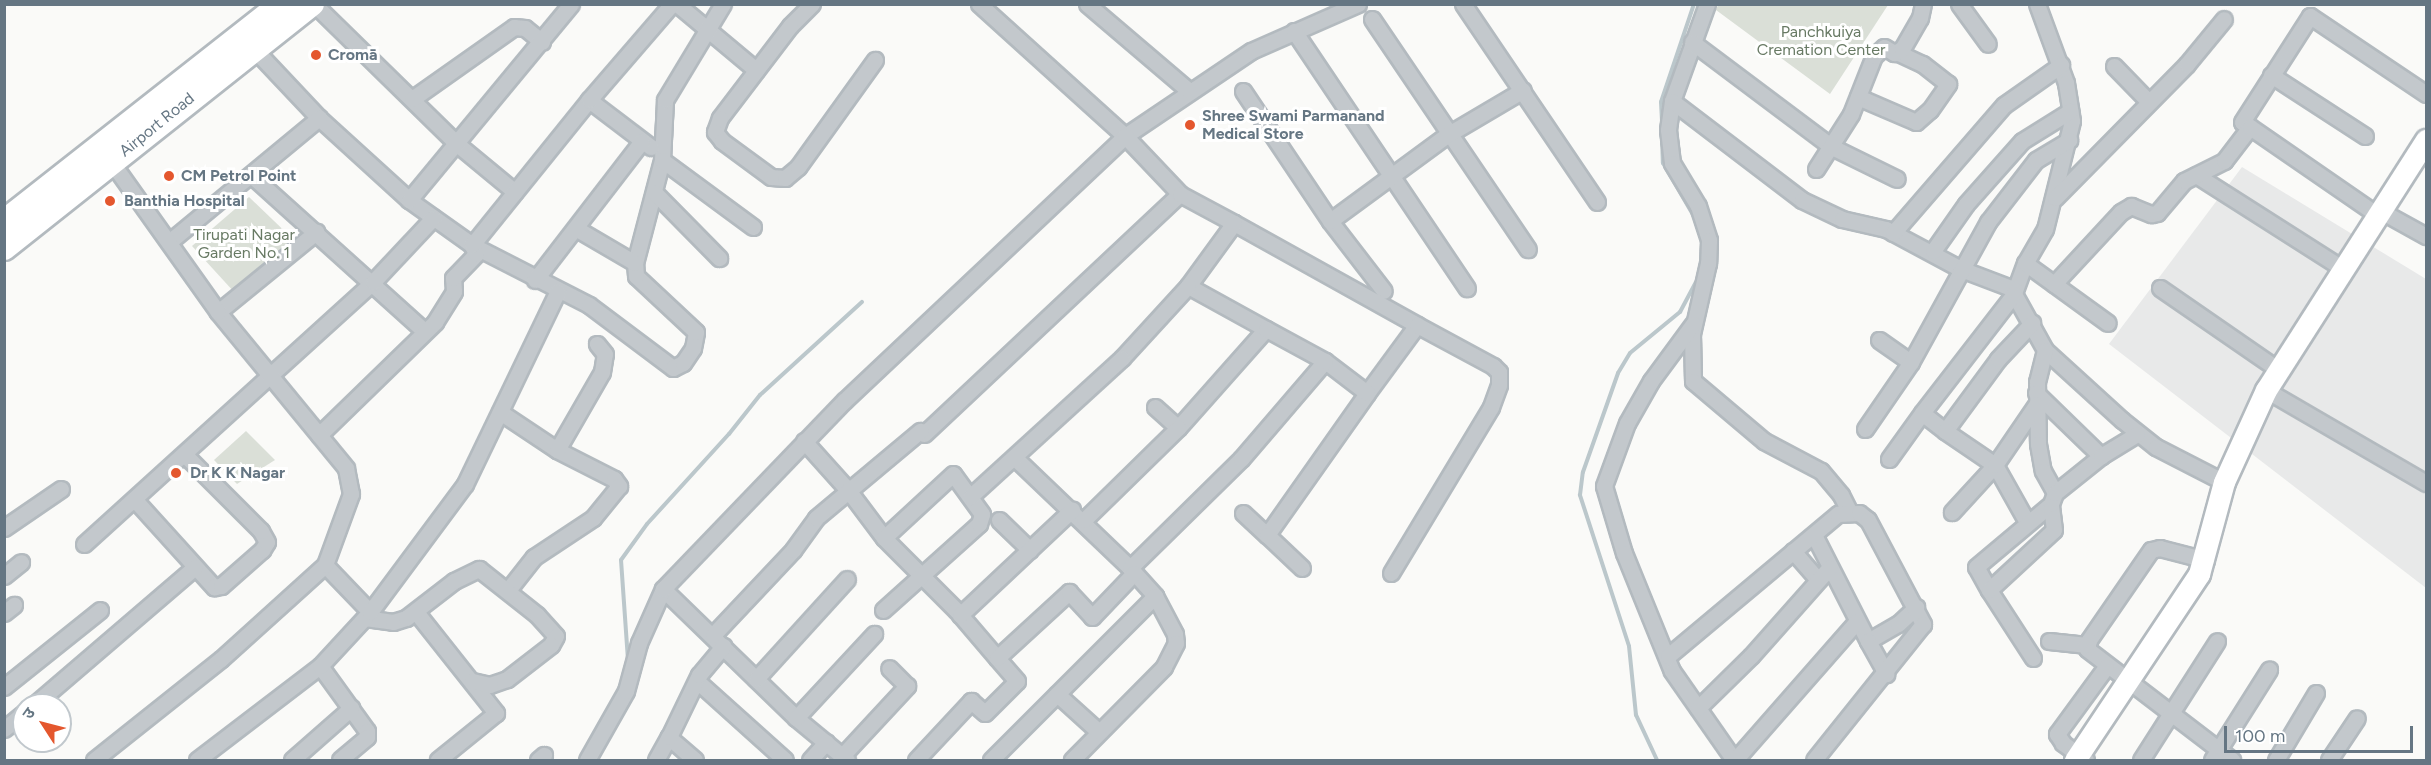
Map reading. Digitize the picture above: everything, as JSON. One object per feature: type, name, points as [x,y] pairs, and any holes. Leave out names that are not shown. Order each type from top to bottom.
[{"type":"main road","name":"Airport Road","points":[[4,248],[105,154],[281,4]]},
{"type":"main road","name":"Airport Road","points":[[4,222],[254,49],[313,4]]},
{"type":"street","points":[[313,4],[457,144],[515,192]]},
{"type":"street","points":[[409,200],[542,42],[571,4]]},
{"type":"street","points":[[472,246],[589,100],[672,4]]},
{"type":"street","points":[[677,4],[711,29],[756,70]]},
{"type":"street","points":[[254,49],[319,118],[409,200],[472,246],[535,280],[589,305],[670,366],[678,367],[693,348],[696,332],[636,276],[635,263],[662,157],[665,100],[711,29],[723,4]]},
{"type":"street","points":[[812,4],[756,70],[720,118],[715,132],[764,173],[785,178],[798,167],[875,60]]},
{"type":"street","points":[[980,4],[1125,136],[1179,194],[1493,366],[1499,372],[1499,384],[1491,407],[1391,573]]},
{"type":"street","points":[[1087,4],[1188,90]]},
{"type":"street","points":[[587,760],[626,691],[639,643],[663,589],[804,441],[1125,136],[1188,90],[1251,51],[1358,4]]},
{"type":"street","points":[[1463,4],[1597,202]]},
{"type":"street","points":[[1707,4],[1672,101],[1668,130],[1672,163],[1698,206],[1709,240],[1708,263],[1690,359],[1693,381],[1764,441],[1821,471],[1841,495],[1849,511],[1868,520],[1916,607],[1922,630],[1814,760]]},
{"type":"street","points":[[1898,53],[1920,18],[1923,4]]},
{"type":"street","points":[[1959,4],[1988,44]]},
{"type":"street","points":[[1889,459],[2014,292],[2025,263],[2045,229],[2069,140],[2070,111],[2061,65],[2037,4]]},
{"type":"street","points":[[2427,94],[2313,10],[2241,122],[2378,212],[2427,236]]},
{"type":"street","points":[[1372,19],[1447,135],[1528,249]]},
{"type":"street","points":[[2055,198],[2148,101],[2187,64],[2224,19]]},
{"type":"street","points":[[412,99],[514,27],[525,28],[542,42]]},
{"type":"street","points":[[1294,31],[1390,178],[1467,288]]},
{"type":"street","points":[[1692,42],[1832,147],[1897,179]]},
{"type":"street","points":[[1816,169],[1832,147],[1858,97],[1878,51],[1884,46],[1922,64],[1948,84],[1930,110],[1919,121],[1912,121],[1858,97]]},
{"type":"street","points":[[1893,233],[2004,105],[2061,65]]},
{"type":"street","points":[[2114,66],[2148,101]]},
{"type":"street","points":[[2271,75],[2365,136]]},
{"type":"street","points":[[1330,221],[1447,135],[1522,90]]},
{"type":"street","points":[[1243,91],[1330,221],[1384,291]]},
{"type":"street","points":[[589,100],[753,227]]},
{"type":"street","points":[[1672,101],[1802,200],[1842,219],[1893,233],[1933,251],[1961,269],[2014,292],[2045,350],[2137,434],[2224,482]]},
{"type":"street","points":[[1933,251],[1966,204],[2022,141],[2070,111]]},
{"type":"street","points":[[169,242],[319,118]]},
{"type":"street","points":[[2054,284],[2126,208],[2157,213],[2184,181],[2224,161],[2250,127]]},
{"type":"street","points":[[1865,429],[1911,362],[1988,222],[2036,160],[2069,140]]},
{"type":"street","points":[[2106,667],[2057,734],[2080,759],[2206,560],[2224,482],[2266,390],[2378,212],[2427,140]]},
{"type":"street","points":[[535,280],[577,229],[642,141]]},
{"type":"street","points":[[94,760],[221,659],[325,565],[351,494],[346,468],[218,312],[105,154]]},
{"type":"street","points":[[251,175],[373,282],[424,331]]},
{"type":"street","points":[[2196,175],[2342,268]]},
{"type":"street","points":[[654,192],[719,258]]},
{"type":"street","points":[[656,760],[718,640],[793,550],[816,518],[848,490],[922,433],[1179,194]]},
{"type":"street","points":[[84,544],[373,282],[433,218]]},
{"type":"street","points":[[971,496],[1122,358],[1188,286],[1234,223]]},
{"type":"street","points":[[577,229],[635,263]]},
{"type":"street","points":[[218,312],[316,232]]},
{"type":"street","points":[[319,435],[435,322],[454,291],[453,278],[476,254],[472,246]]},
{"type":"street","points":[[2025,263],[2108,323]]},
{"type":"street","points":[[1188,286],[1325,361],[1366,393]]},
{"type":"street","points":[[2160,288],[2279,370]]},
{"type":"street","points":[[197,760],[320,666],[368,615],[416,547],[446,514],[500,412],[558,291]]},
{"type":"street","points":[[1696,320],[1651,381],[1628,423],[1604,486],[1624,553],[1668,656],[1672,671],[1734,760],[1857,621]]},
{"type":"street","points":[[1945,431],[1998,359],[2032,323]]},
{"type":"street","points":[[1267,535],[1366,393],[1418,326]]},
{"type":"street","points":[[1084,520],[1178,428],[1266,329]]},
{"type":"street","points":[[1880,340],[1911,362]]},
{"type":"street","points":[[557,450],[602,372],[605,354],[597,344]]},
{"type":"street","points":[[1989,590],[2050,534],[2054,524],[2053,499],[2043,471],[2036,399],[2045,350]]},
{"type":"street","points":[[997,658],[1069,592],[1092,617],[1132,571],[1242,459],[1325,361]]},
{"type":"street","points":[[2266,390],[2427,483]]},
{"type":"street","points":[[2036,399],[2101,456]]},
{"type":"street","points":[[1952,512],[1995,465],[2036,399]]},
{"type":"street","points":[[1155,407],[1178,428]]},
{"type":"street","points":[[500,412],[557,450],[619,483],[617,491],[593,518],[534,557],[508,591]]},
{"type":"street","points":[[1922,413],[1995,465],[2027,522]]},
{"type":"street","points":[[2033,658],[1976,567],[2101,456],[2137,434]]},
{"type":"street","points":[[804,441],[848,490],[884,538],[960,615],[1017,681],[985,713],[971,701],[916,760]]},
{"type":"street","points":[[135,500],[216,588],[267,542],[261,531],[185,454]]},
{"type":"street","points":[[1015,458],[1084,520],[1155,596],[1175,634],[1173,649],[1164,668],[1098,731],[1072,760]]},
{"type":"street","points":[[883,610],[982,519],[980,509],[956,476],[950,475],[884,538]]},
{"type":"street","points":[[4,528],[61,489]]},
{"type":"street","points":[[960,615],[1072,510]]},
{"type":"street","points":[[1668,656],[1838,514],[1849,511]]},
{"type":"street","points":[[1243,513],[1302,568]]},
{"type":"street","points":[[999,520],[1030,550]]},
{"type":"street","points":[[1814,535],[1829,568],[1886,674]]},
{"type":"street","points":[[2206,560],[2154,549],[2087,645],[2089,653],[2172,714],[2216,756],[2232,760]]},
{"type":"street","points":[[1794,552],[1818,580]]},
{"type":"street","points":[[4,576],[21,562]]},
{"type":"street","points":[[325,565],[368,615],[393,622],[416,612],[476,569],[508,591],[545,622],[555,639],[496,685],[472,681]]},
{"type":"street","points":[[48,693],[195,567]]},
{"type":"street","points":[[1698,708],[1751,656],[1829,568]]},
{"type":"street","points":[[756,679],[846,579]]},
{"type":"street","points":[[663,589],[796,718],[844,758],[907,687],[889,668]]},
{"type":"street","points":[[991,760],[1155,596]]},
{"type":"street","points":[[1868,641],[1898,624],[1916,607]]},
{"type":"street","points":[[4,687],[100,610]]},
{"type":"street","points":[[416,612],[496,713],[438,760]]},
{"type":"street","points":[[796,718],[874,634]]},
{"type":"street","points":[[2049,641],[2087,645]]},
{"type":"street","points":[[2141,760],[2217,641]]},
{"type":"street","points":[[320,666],[368,734],[340,760]]},
{"type":"street","points":[[2216,756],[2269,670]]},
{"type":"street","points":[[697,681],[785,760]]},
{"type":"street","points":[[2276,760],[2316,693]]},
{"type":"street","points":[[1057,694],[1098,731]]},
{"type":"street","points":[[292,760],[351,708]]},
{"type":"street","points":[[2329,760],[2357,718]]},
{"type":"street","points":[[669,738],[695,760]]},
{"type":"street","points":[[810,760],[826,742]]},
{"type":"shaded area","points":[[2242,167],[2426,279],[2426,588],[2109,344]]},
{"type":"green space","name":"Panchkuiya Cremation Center","points":[[1718,4],[1888,5],[1830,94],[1716,10]]},
{"type":"green space","name":"Tirupati Nagar Garden No. 1","points":[[249,197],[297,243],[235,293],[192,246]]},
{"type":"green space","points":[[246,431],[275,460],[237,484],[214,460]]},
{"type":"waterway","points":[[1662,121],[1661,102],[1694,4]]},
{"type":"waterway","points":[[1662,138],[1663,163],[1696,220]]},
{"type":"waterway","points":[[1657,760],[1636,715],[1629,646],[1580,495],[1583,472],[1618,373],[1630,353],[1680,312],[1696,282]]},
{"type":"waterway","points":[[628,660],[621,560],[647,524],[729,434],[760,395],[862,302]]},
{"type":"place","name":"Cromā","points":[[316,55]]},
{"type":"place","name":"Shree Swami Parmanand Medical Store","points":[[1190,125]]},
{"type":"place","name":"CM Petrol Point","points":[[169,176]]},
{"type":"place","name":"Banthia Hospital","points":[[110,201]]},
{"type":"place","name":"Dr K K Nagar","points":[[176,473]]}]
